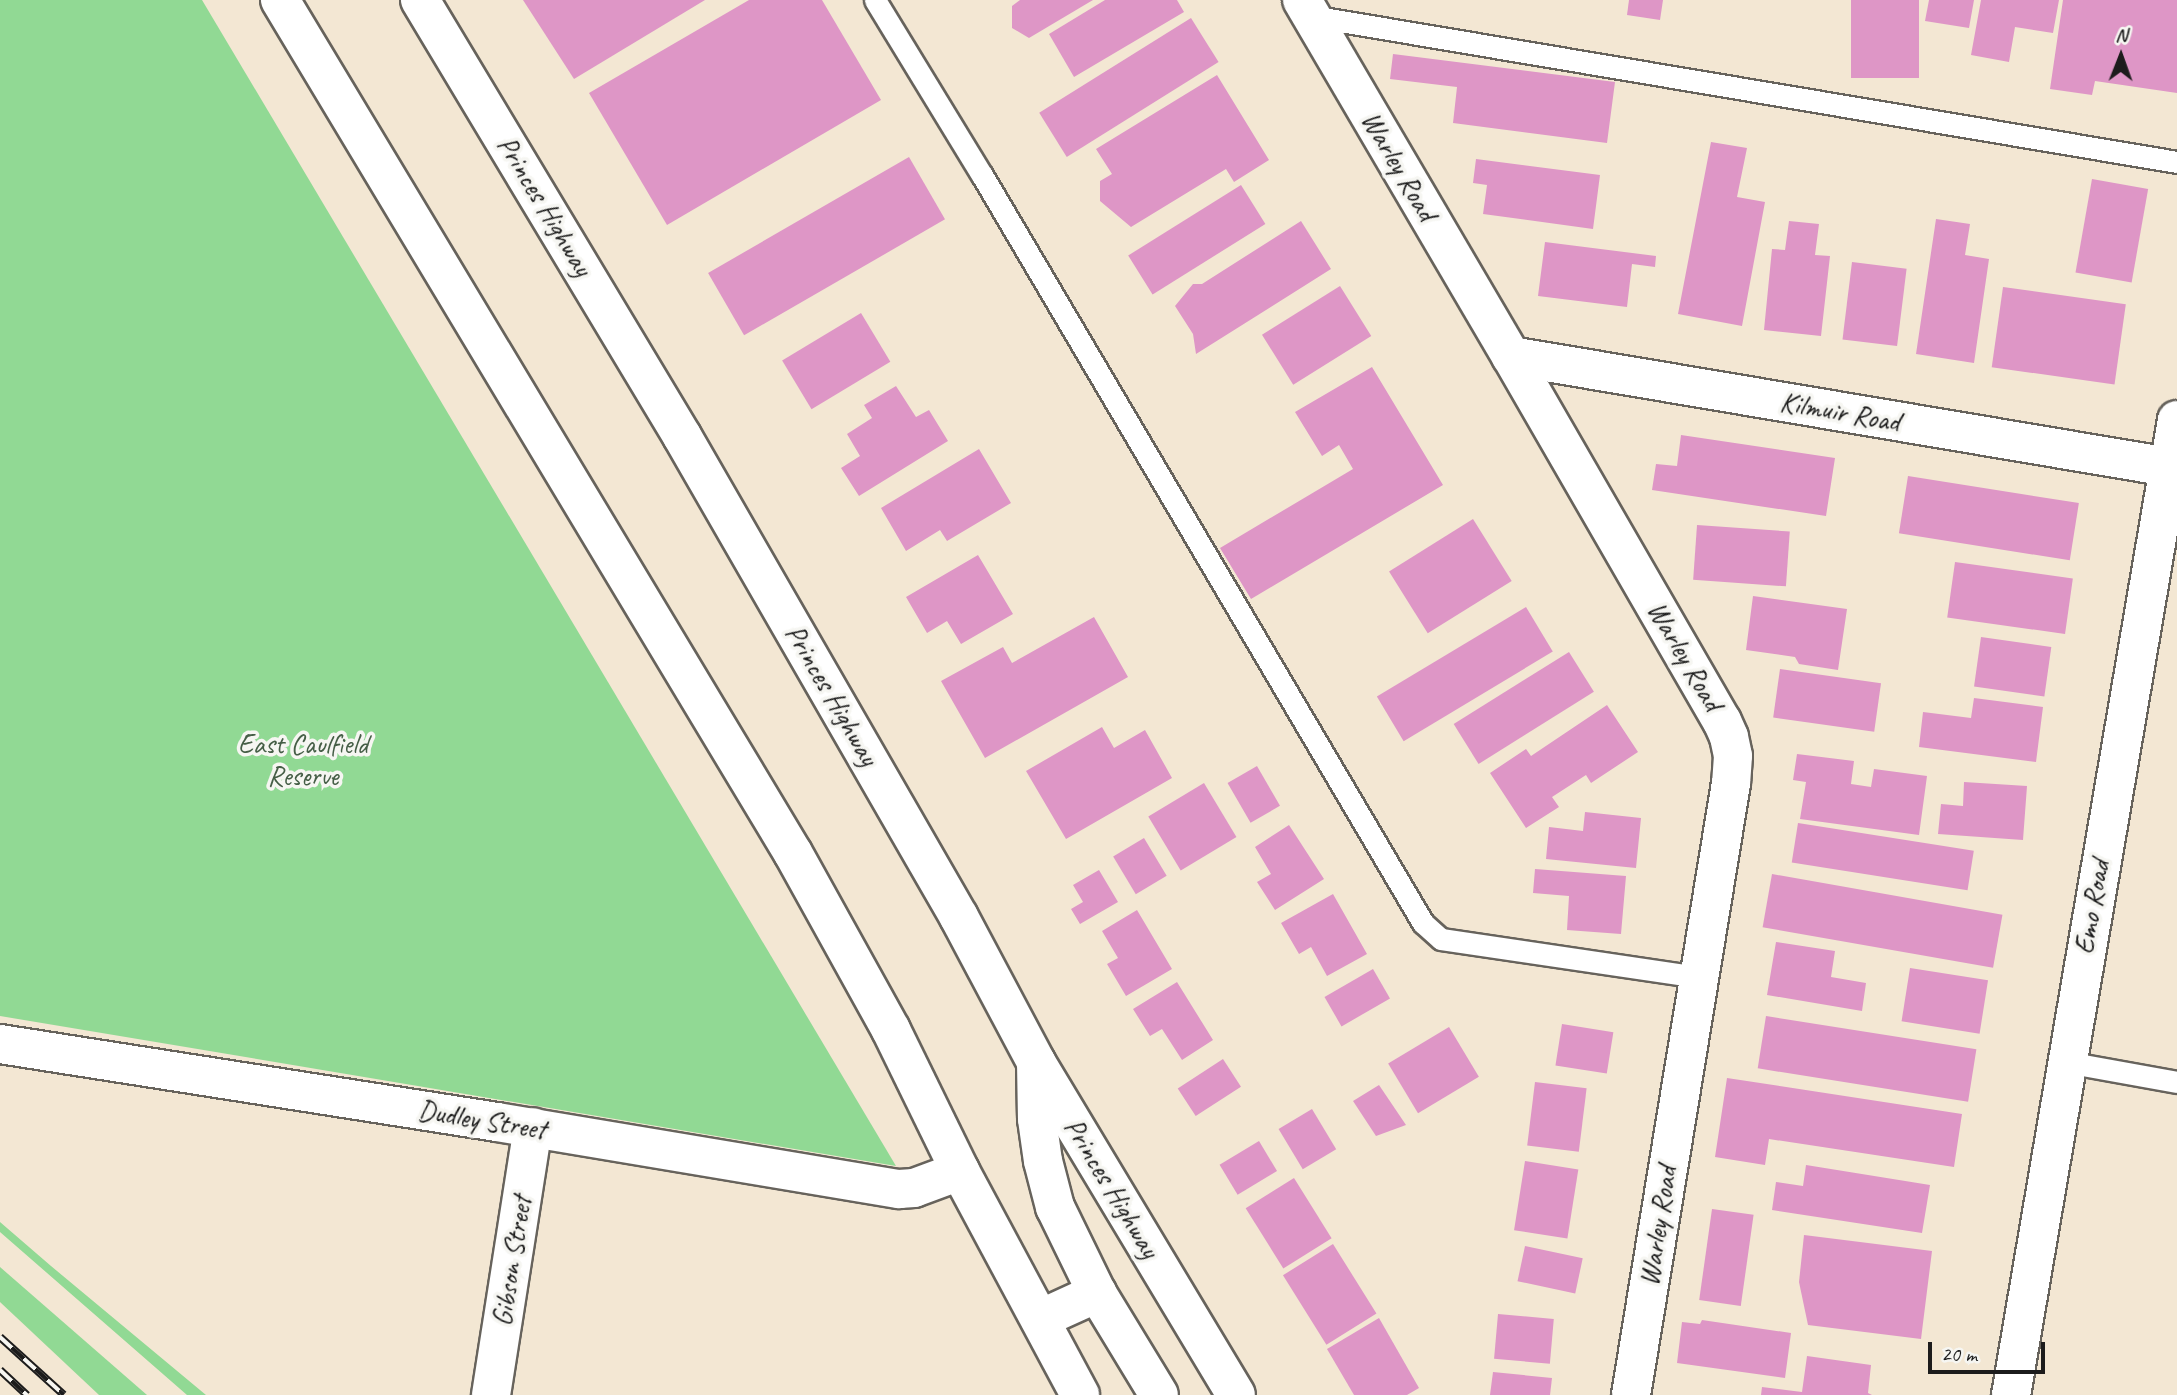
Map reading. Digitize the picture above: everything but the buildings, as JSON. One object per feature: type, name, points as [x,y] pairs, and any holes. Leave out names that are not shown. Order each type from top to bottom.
[{"type":"main road","points":[[280,0],[793,853],[891,1030],[960,1171],[1080,1395]]},
{"type":"main road","name":"Princes Highway","points":[[421,0],[689,448],[952,905],[1036,1062],[1236,1395]]},
{"type":"main road","name":"Warley Road","points":[[1306,8],[1716,709],[1729,737],[1732,756],[1731,783],[1630,1395]]},
{"type":"main road","name":"Kilmuir Road","points":[[1511,356],[2169,467]]},
{"type":"main road","name":"Emo Road","points":[[2011,1395],[2177,420]]},
{"type":"main road","name":"Dudley Street","points":[[0,1044],[899,1189],[914,1188],[960,1171]]},
{"type":"main road","points":[[1036,1062],[1037,1119],[1049,1185],[1066,1233],[1097,1293],[1158,1395]]},
{"type":"main road","name":"Gibson Street","points":[[491,1395],[533,1128]]},
{"type":"main road","points":[[1040,1319],[1097,1293]]},
{"type":"lane","points":[[875,0],[982,175],[1423,923],[1441,939],[1699,977]]},
{"type":"lane","points":[[1306,8],[2177,162]]},
{"type":"lane","points":[[2066,1062],[2177,1082]]},
{"type":"green space","name":"East Caulfield Reserve","points":[[0,0],[202,0],[896,1166],[0,1016]]},
{"type":"green space","points":[[0,1222],[206,1395],[187,1395],[0,1232]]},
{"type":"green space","points":[[0,1267],[147,1395],[99,1395],[0,1302]]},
{"type":"railway","points":[[0,1337],[64,1395]]},
{"type":"railway","points":[[0,1370],[27,1395]]}]
